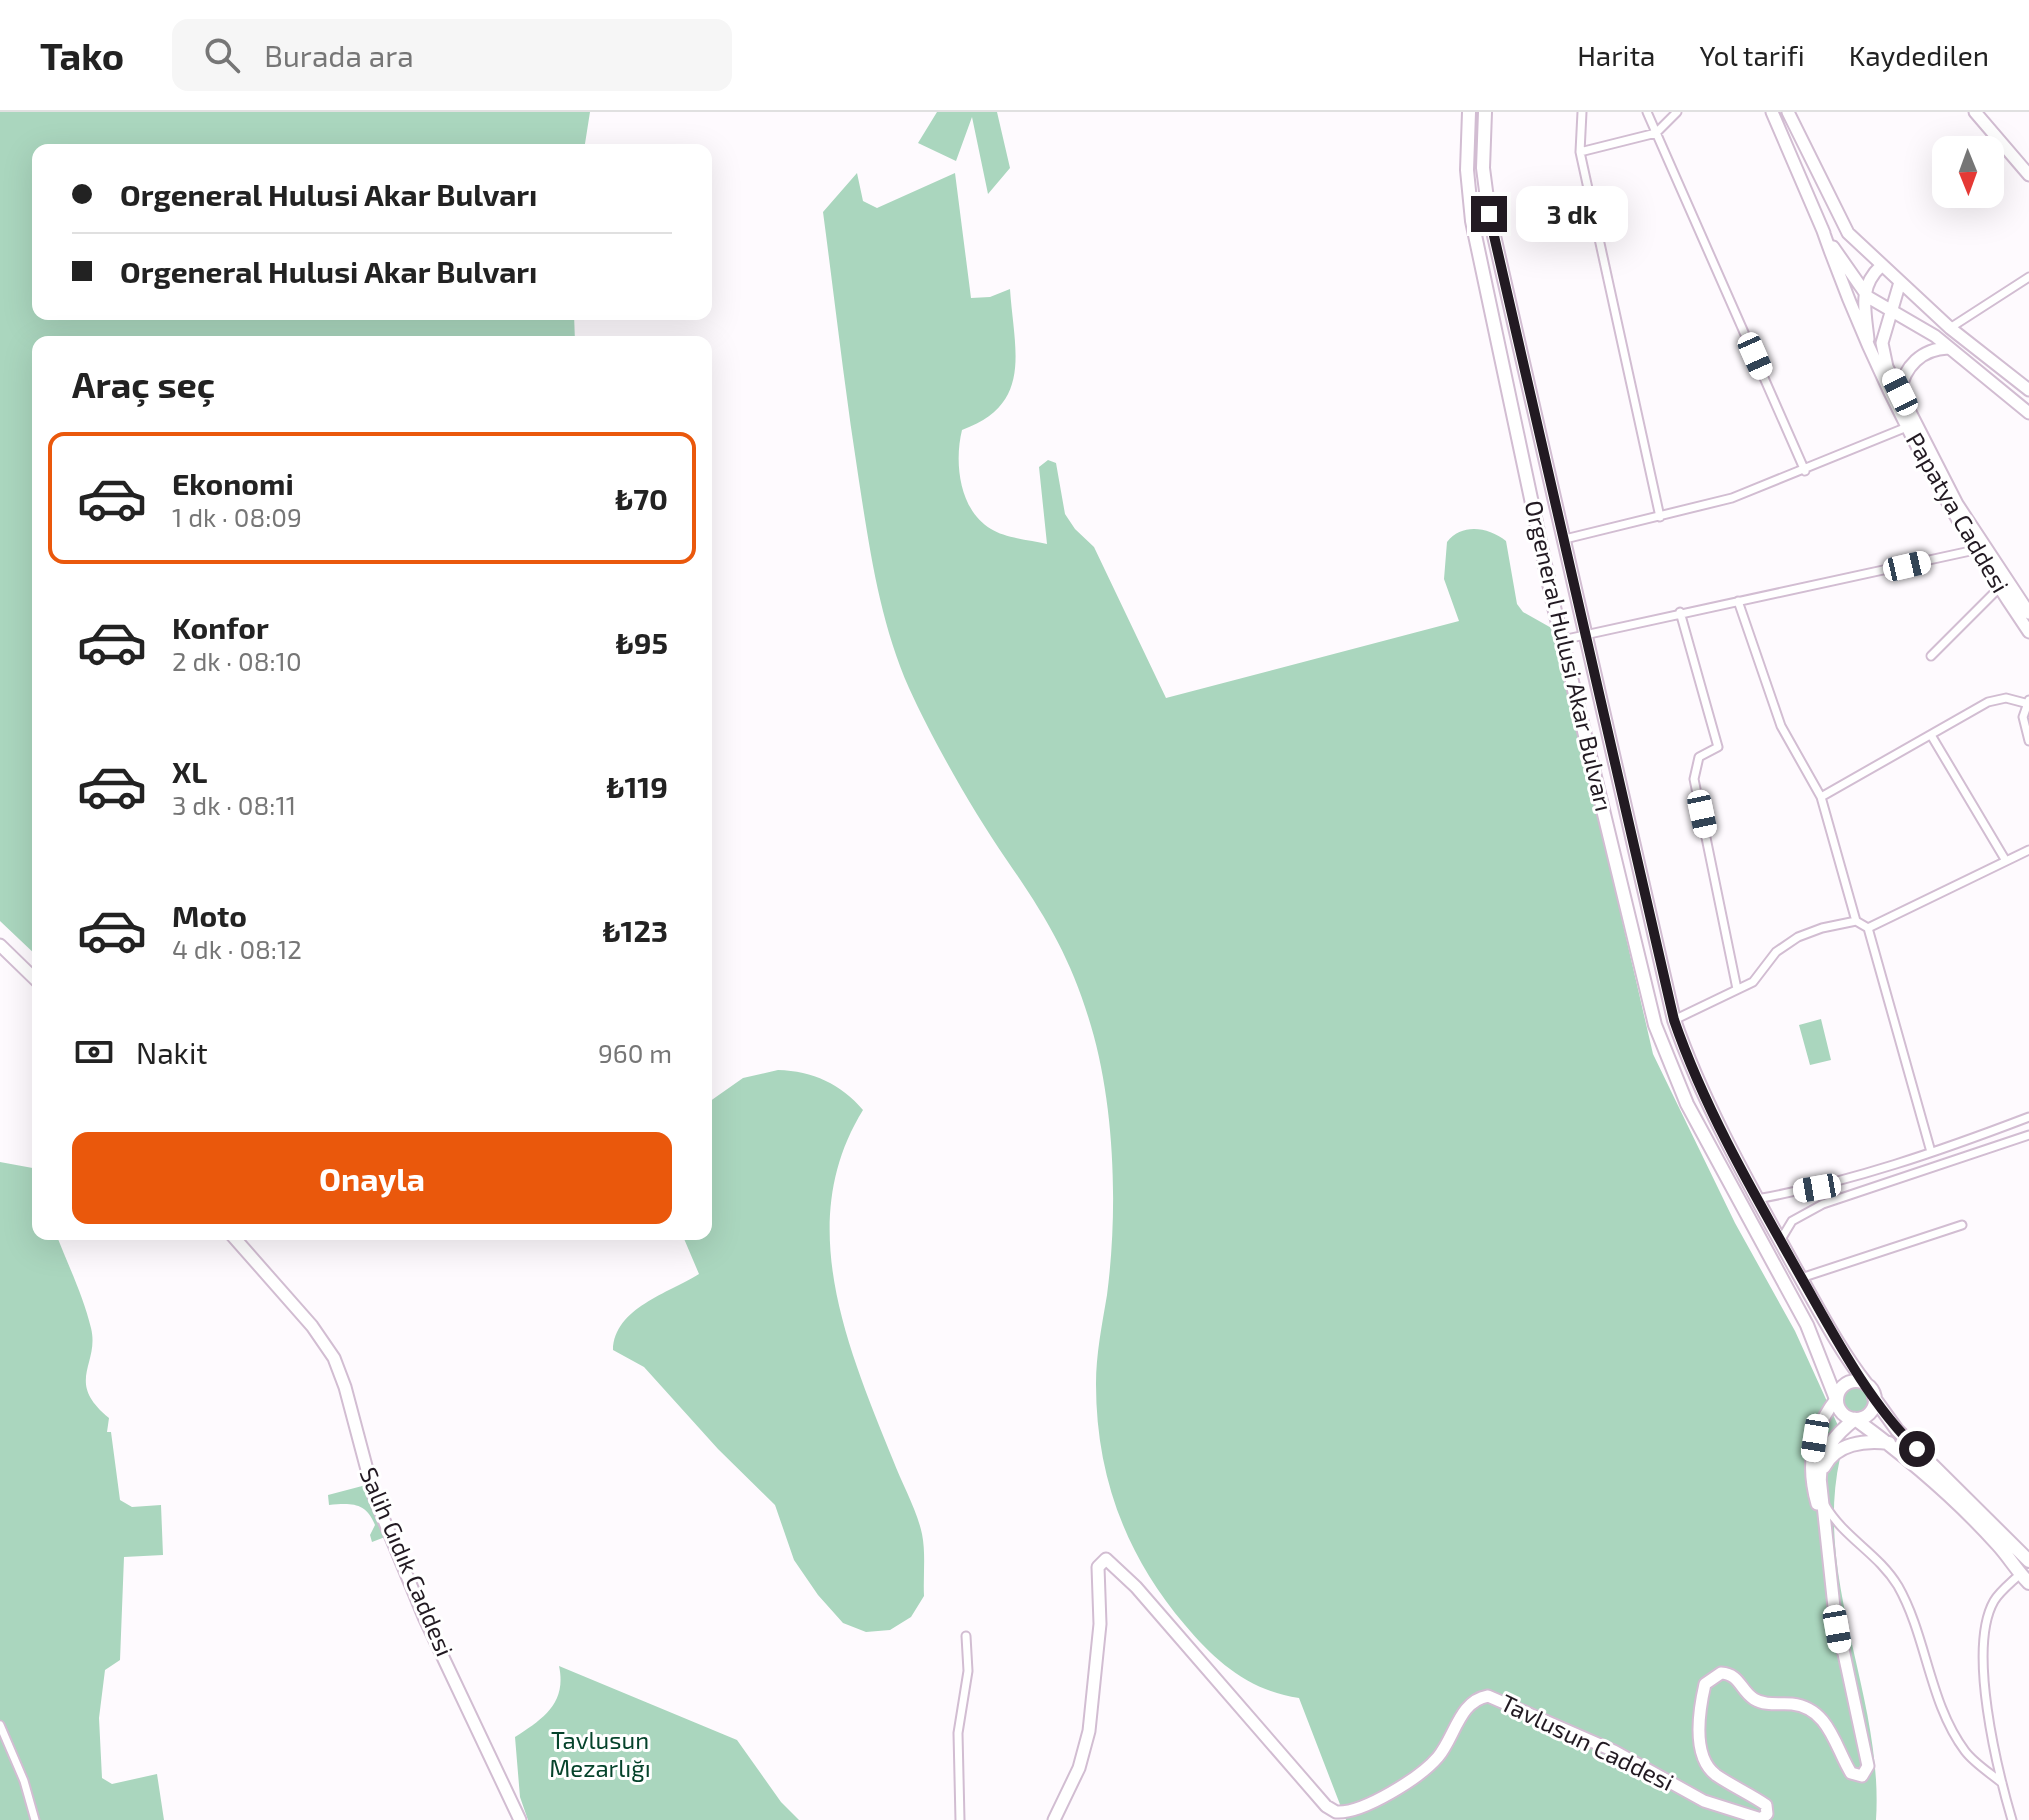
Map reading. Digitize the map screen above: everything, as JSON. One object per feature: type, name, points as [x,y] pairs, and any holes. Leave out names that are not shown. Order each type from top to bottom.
[{"type":"main road","name":"Orgeneral Hulusi Akar Bulvarı","points":[[1469,112],[1467,170],[1472,221],[1562,640],[1661,1042],[1713,1155],[1807,1325],[1836,1399]]},
{"type":"main road","name":"Orgeneral Hulusi Akar Bulvarı","points":[[1485,112],[1483,168],[1489,214],[1588,634],[1674,1020],[1692,1072],[1757,1199],[1867,1385]]},
{"type":"main road","points":[[2025,1578],[1990,1536],[1891,1444],[1843,1414],[1836,1399],[1841,1388],[1851,1382],[1867,1385],[1897,1430],[2029,1561]]},
{"type":"main road","points":[[1820,1477],[1820,1464],[1828,1448],[1855,1419],[1872,1410],[1874,1398]]},
{"type":"main road","points":[[1820,1477],[1830,1457],[1848,1446],[1869,1442],[1891,1444]]},
{"type":"street","points":[[1582,112],[1580,152],[1660,517]]},
{"type":"street","points":[[1647,112],[1805,471]]},
{"type":"street","points":[[1580,152],[1656,133],[1677,112]]},
{"type":"street","points":[[1772,112],[1822,228],[1868,297],[1948,348],[2029,413]]},
{"type":"street","points":[[1788,112],[1843,225],[1881,266],[1950,328],[2029,390]]},
{"type":"street","points":[[1975,112],[2029,175]]},
{"type":"street","name":"Papatya Caddesi","points":[[1822,228],[1869,348],[1938,491],[1975,550],[2029,613]]},
{"type":"street","points":[[1869,348],[1863,289],[1881,266]]},
{"type":"street","points":[[1950,328],[2029,277]]},
{"type":"street","name":"Papatya Caddesi","points":[[1900,282],[1882,343],[1887,367],[1940,475],[2029,632]]},
{"type":"street","points":[[1900,392],[1913,363],[1933,350],[1948,348]]},
{"type":"street","points":[[1565,539],[1732,498],[1805,471],[1907,427]]},
{"type":"street","points":[[1562,640],[1975,550]]},
{"type":"street","points":[[1931,656],[2003,584]]},
{"type":"street","points":[[1738,601],[1781,726],[1821,797],[1856,921]]},
{"type":"street","points":[[1680,612],[1718,747],[1699,757],[1694,779],[1737,989]]},
{"type":"street","points":[[1821,797],[1991,700],[2006,698],[2027,701],[2023,723],[2029,741]]},
{"type":"street","points":[[1931,735],[2006,861]]},
{"type":"street","points":[[1868,928],[2029,850]]},
{"type":"street","points":[[1674,1020],[1753,982],[1786,944],[1822,928],[1856,921],[1868,928],[1931,1152]]},
{"type":"street","points":[[0,945],[32,976]]},
{"type":"street","points":[[1757,1199],[1817,1188],[2029,1117]]},
{"type":"street","points":[[1780,1241],[1792,1221],[1823,1204],[2029,1135]]},
{"type":"street","points":[[1801,1278],[1962,1225]]},
{"type":"street","name":"Salih Gıdık Caddesi","points":[[236,1240],[312,1326],[334,1358],[345,1387],[374,1496],[424,1617],[520,1820]]},
{"type":"street","name":"Tavlusun Caddesi","points":[[1824,1524],[1813,1490],[1811,1465],[1823,1416],[1836,1399]]},
{"type":"street","name":"Tavlusun Caddesi","points":[[1054,1820],[1085,1751],[1100,1624],[1098,1567],[1106,1559],[1128,1578],[1242,1713],[1333,1811],[1345,1813],[1364,1808],[1425,1770],[1446,1747],[1467,1708],[1488,1696],[1614,1751],[1704,1801],[1761,1819],[1767,1814],[1766,1805],[1714,1773],[1702,1755],[1702,1696],[1705,1684],[1717,1674],[1733,1675],[1749,1695],[1760,1702],[1800,1706],[1814,1712],[1825,1722],[1851,1773],[1859,1776],[1868,1769],[1835,1618],[1820,1477]]},
{"type":"street","points":[[1822,1499],[1845,1533],[1880,1560],[1899,1589],[1941,1705],[1965,1752],[2002,1783]]},
{"type":"street","points":[[2012,1820],[1989,1715],[1985,1627],[1995,1598],[2025,1578]]},
{"type":"street","points":[[960,1820],[958,1733],[968,1671],[966,1636]]},
{"type":"street","points":[[0,1725],[24,1781],[35,1820]]},
{"type":"green space","points":[[0,112],[590,112],[585,144],[32,144],[32,320],[574,320],[575,336],[32,336],[32,951],[0,921]]},
{"type":"green space","points":[[937,112],[997,112],[1010,168],[988,194],[972,117],[956,161],[918,143]]},
{"type":"green space","points":[[857,173],[863,201],[877,208],[955,173],[971,298],[990,297],[1010,289],[1016,354],[1010,390],[1000,406],[985,419],[962,430],[959,470],[966,498],[980,521],[991,529],[1010,537],[1047,544],[1039,467],[1048,460],[1056,463],[1065,514],[1094,547],[1166,698],[1459,621],[1444,579],[1447,542],[1460,532],[1475,529],[1506,541],[1517,604],[1523,612],[1555,630],[1653,1054],[1735,1223],[1795,1331],[1850,1452],[1840,1458],[1834,1504],[1835,1549],[1870,1729],[1876,1774],[1876,1820],[1346,1820],[1299,1698],[1265,1689],[1222,1663],[1185,1625],[1146,1571],[1118,1513],[1097,1418],[1097,1362],[1107,1295],[1113,1194],[1110,1125],[1091,1026],[1075,979],[1056,939],[967,798],[919,709],[890,638],[877,586],[854,448],[823,212]]},
{"type":"green space","points":[[1821,1019],[1831,1060],[1810,1065],[1799,1025]]},
{"type":"green space","points":[[778,1070],[803,1073],[836,1086],[863,1110],[842,1153],[832,1197],[830,1241],[845,1330],[859,1374],[922,1534],[924,1596],[911,1617],[890,1630],[866,1632],[843,1623],[818,1595],[794,1560],[775,1505],[718,1449],[644,1367],[613,1350],[616,1335],[633,1313],[645,1303],[699,1274],[685,1240],[712,1240],[712,1100],[743,1078]]},
{"type":"green space","points":[[0,1162],[32,1168],[32,1240],[58,1240],[80,1292],[93,1341],[86,1373],[88,1394],[109,1418],[107,1432],[111,1432],[120,1500],[132,1507],[161,1505],[163,1555],[124,1557],[120,1660],[105,1670],[99,1718],[102,1778],[112,1784],[157,1774],[164,1820],[0,1820]]},
{"type":"green space","points":[[1855,1385],[1866,1389],[1870,1400],[1866,1411],[1855,1415],[1844,1411],[1840,1400],[1844,1389]]},
{"type":"green space","points":[[366,1485],[385,1537],[372,1542],[370,1535],[375,1525],[367,1512],[351,1504],[329,1505],[328,1495]]},
{"type":"green space","name":"Tavlusun Mezarlığı","points":[[559,1666],[737,1740],[781,1802],[799,1820],[528,1820],[520,1797],[515,1737],[535,1724],[556,1700],[561,1679]]},
{"type":"route","points":[[1489,214],[1588,634],[1651,926],[1674,1020],[1692,1072],[1757,1199],[1853,1367],[1897,1430],[1917,1449]]}]
